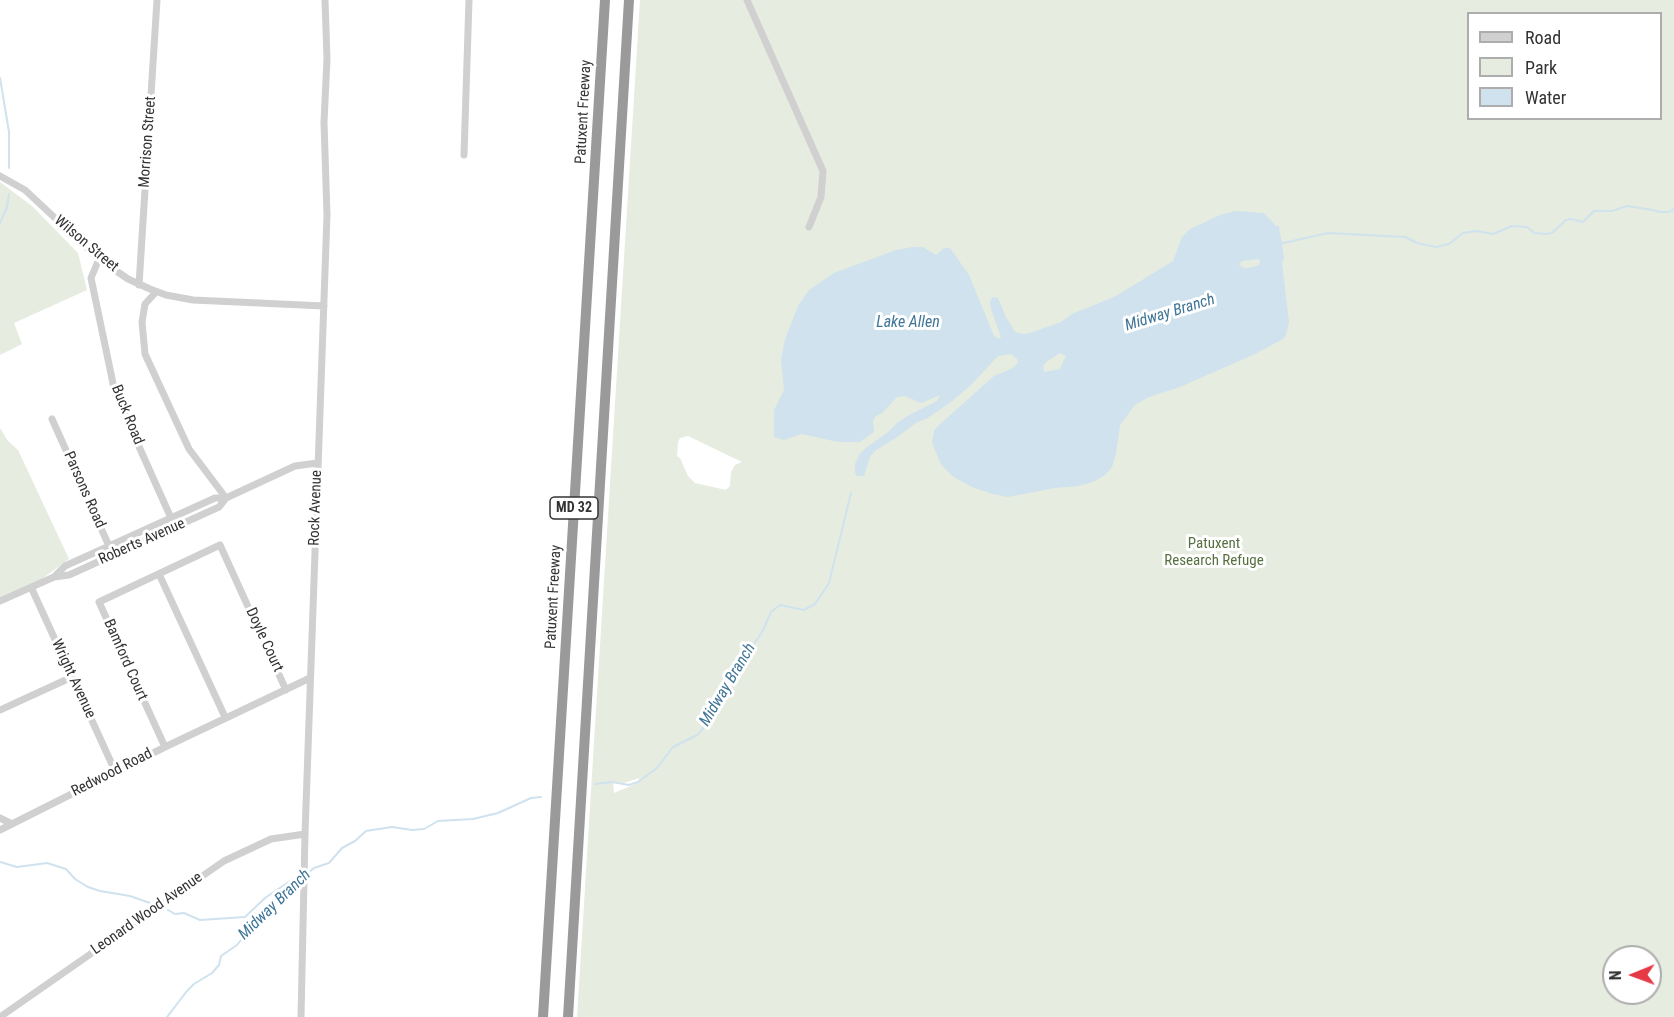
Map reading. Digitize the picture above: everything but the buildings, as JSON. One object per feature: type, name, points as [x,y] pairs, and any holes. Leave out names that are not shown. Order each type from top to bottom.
[{"type":"highway","name":"Patuxent Freeway","points":[[543,1017],[606,0]]},
{"type":"highway","name":"MD 32","points":[[568,1017],[629,0]]},
{"type":"street","name":"Morrison Street","points":[[139,285],[157,0]]},
{"type":"street","name":"Rock Avenue","points":[[300,1017],[307,680],[327,215],[324,122],[327,59],[325,0]]},
{"type":"street","points":[[464,155],[469,0]]},
{"type":"street","points":[[747,0],[823,171],[821,197],[809,227]]},
{"type":"street","name":"Wilson Street","points":[[0,176],[25,190],[99,259],[139,285],[156,292],[193,300],[324,306]]},
{"type":"street","name":"Buck Road","points":[[99,259],[91,278],[115,393],[171,518]]},
{"type":"street","points":[[156,292],[145,304],[142,322],[145,354],[189,449],[226,498]]},
{"type":"street","name":"Parsons Road","points":[[51,419],[109,546],[126,549]]},
{"type":"street","name":"Roberts Avenue","points":[[54,577],[65,566],[215,498],[226,498],[295,466],[318,463]]},
{"type":"street","name":"Roberts Avenue","points":[[0,601],[54,577],[69,575],[219,507],[226,498]]},
{"type":"street","points":[[165,531],[171,518]]},
{"type":"street","name":"Doyle Court","points":[[159,574],[220,545],[286,690],[225,717]]},
{"type":"street","points":[[159,574],[225,717]]},
{"type":"street","name":"Bamford Court","points":[[159,574],[99,602],[165,747]]},
{"type":"street","name":"Wright Avenue","points":[[31,587],[115,771]]},
{"type":"street","points":[[0,710],[72,677]]},
{"type":"street","points":[[286,690],[307,680]]},
{"type":"street","name":"Redwood Road","points":[[0,830],[225,717]]},
{"type":"street","points":[[0,818],[12,824]]},
{"type":"street","name":"Leonard Wood Avenue","points":[[0,1017],[224,861],[271,839],[305,834]]},
{"type":"green space","name":"Patuxent Research Refuge","points":[[640,0],[1674,0],[1674,1017],[577,1017]],"holes":[[[688,436],[742,462],[735,465],[731,472],[730,486],[726,490],[695,483],[688,476],[677,456],[678,442],[680,438]],[[639,778],[638,783],[614,793],[613,782],[624,783]]]},
{"type":"green space","points":[[0,182],[32,206],[78,253],[87,290],[14,323],[22,344],[0,355]]},
{"type":"green space","points":[[0,428],[8,441],[18,450],[69,559],[43,578],[0,598]]},
{"type":"water","name":"Lake Allen","points":[[1235,211],[1264,213],[1276,226],[1279,226],[1289,322],[1286,335],[1283,339],[1255,354],[1180,387],[1149,397],[1135,405],[1120,425],[1112,467],[1105,475],[1093,482],[1008,497],[972,487],[952,476],[941,464],[932,443],[934,431],[994,376],[1013,368],[1018,363],[1011,354],[998,356],[971,385],[951,402],[876,450],[870,457],[864,476],[857,476],[855,473],[855,464],[859,455],[897,423],[937,401],[940,395],[921,403],[905,396],[897,397],[882,413],[876,416],[873,421],[874,432],[860,442],[838,442],[802,434],[784,440],[774,437],[774,410],[784,390],[781,360],[785,339],[798,306],[809,290],[834,273],[896,250],[923,247],[936,255],[944,248],[950,248],[969,275],[994,336],[998,339],[1001,337],[990,301],[993,297],[998,298],[1015,332],[1030,333],[1061,322],[1072,314],[1116,296],[1173,261],[1182,237],[1190,229],[1220,215]],"holes":[[[1258,259],[1259,265],[1249,268],[1239,265],[1242,261]],[[1060,353],[1066,356],[1060,369],[1044,372],[1043,366],[1046,362]]]},
{"type":"waterway","points":[[0,78],[9,132],[9,168]]},
{"type":"waterway","points":[[0,223],[7,207],[9,194]]},
{"type":"waterway","name":"Midway Branch","points":[[1279,244],[1328,233],[1405,237],[1417,243],[1436,247],[1449,244],[1463,233],[1477,231],[1493,234],[1512,226],[1527,227],[1534,233],[1552,233],[1566,220],[1583,222],[1594,211],[1612,211],[1627,206],[1659,212],[1669,212],[1674,209]]},
{"type":"waterway","name":"Midway Branch","points":[[595,784],[612,782],[629,785],[638,782],[657,768],[673,747],[697,735],[709,722],[714,715],[720,693],[735,678],[771,612],[780,605],[804,610],[815,604],[829,583],[851,493]]},
{"type":"waterway","name":"Midway Branch","points":[[167,1017],[187,991],[212,973],[219,965],[221,956],[237,945],[253,925],[263,918],[296,883],[314,868],[329,863],[342,848],[355,841],[366,831],[392,827],[424,829],[438,821],[473,819],[498,813],[531,798],[541,797]]},
{"type":"waterway","points":[[0,862],[17,867],[47,863],[66,869],[75,879],[88,887],[150,903]]},
{"type":"waterway","points":[[168,910],[175,914],[184,913],[200,920],[245,917],[265,898],[293,879],[302,876]]}]
